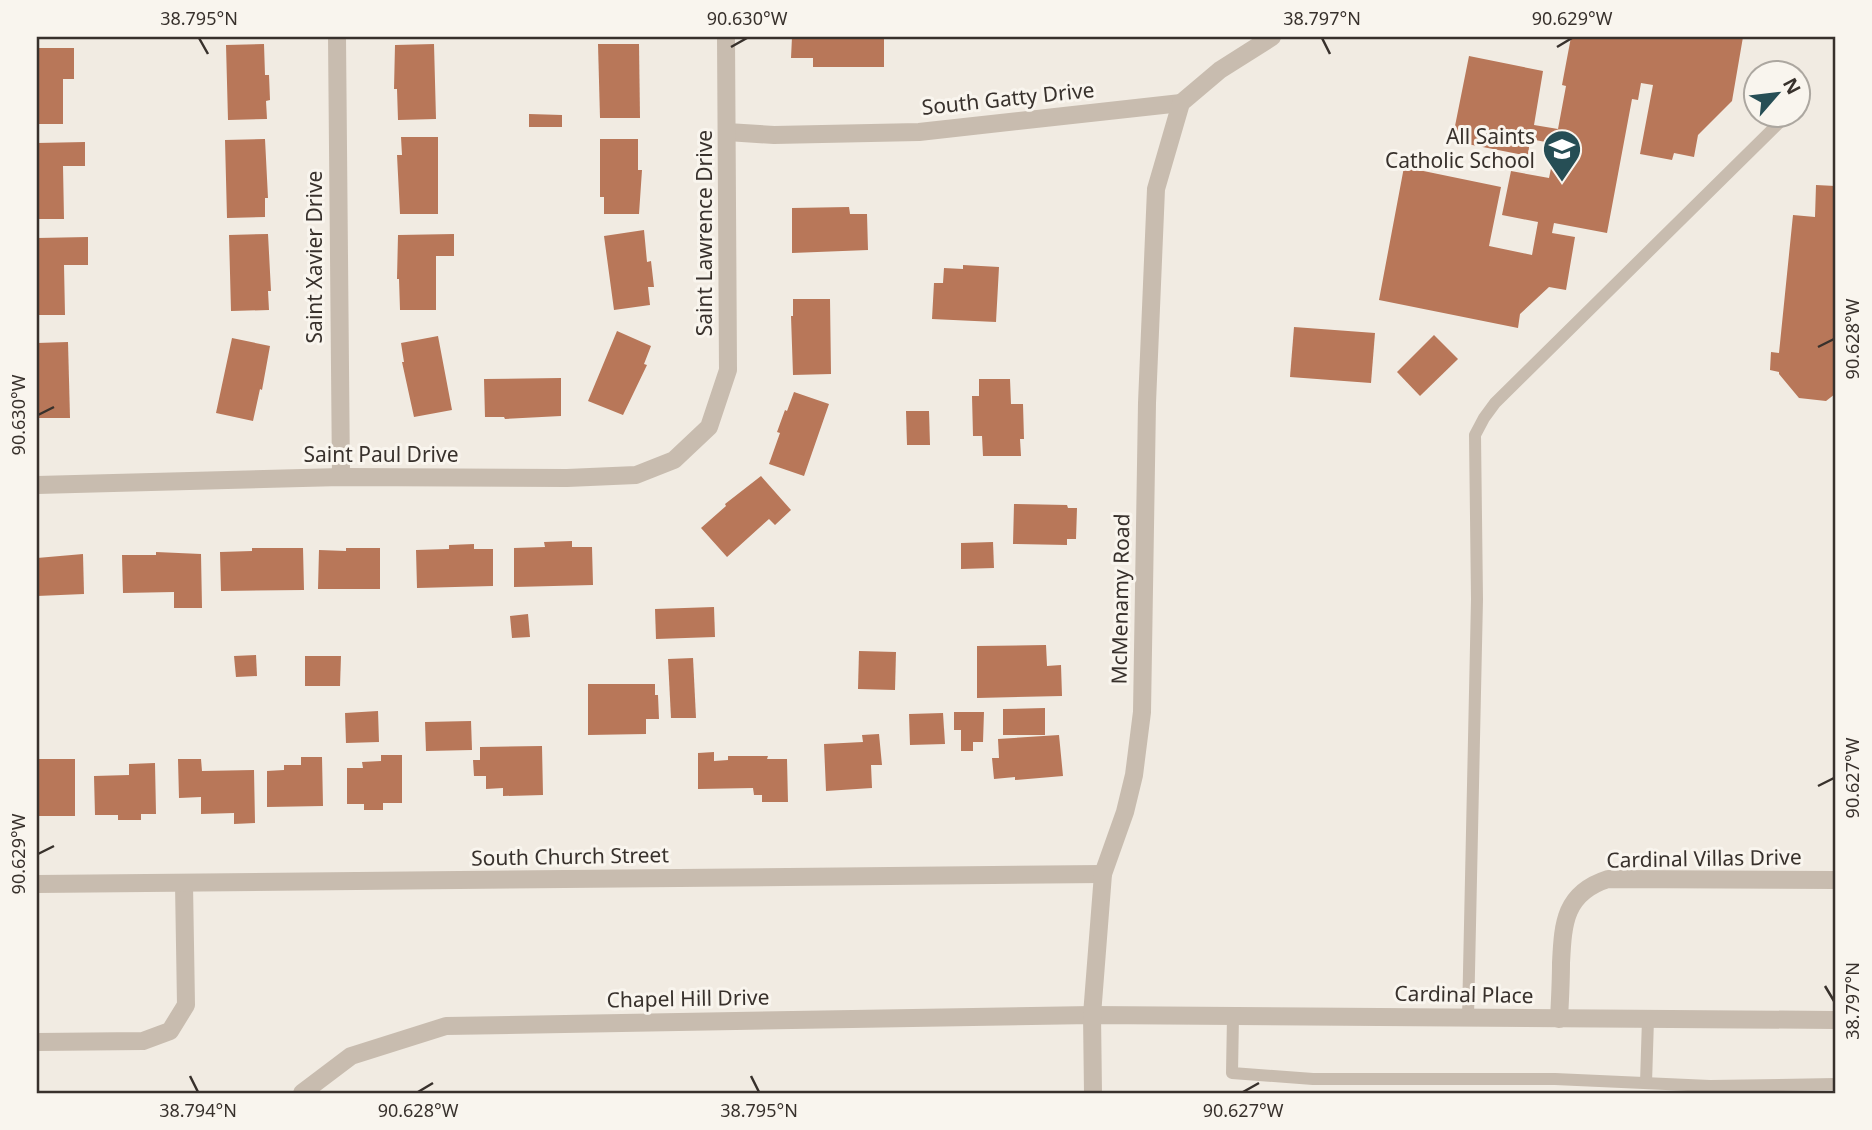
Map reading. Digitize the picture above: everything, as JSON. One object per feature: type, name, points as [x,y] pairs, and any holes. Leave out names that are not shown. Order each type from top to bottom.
[{"type":"street","name":"Saint Xavier Drive","points":[[337,37],[341,477]]},
{"type":"street","name":"Saint Lawrence Drive","points":[[709,427],[728,370],[726,37]]},
{"type":"street","points":[[1181,103],[1220,70],[1272,37]]},
{"type":"street","name":"South Gatty Drive","points":[[727,132],[774,135],[919,132],[1181,103]]},
{"type":"street","name":"McMenamy Road","points":[[1093,1093],[1092,1015],[1103,874],[1125,812],[1134,775],[1142,712],[1147,403],[1156,189],[1181,103]]},
{"type":"street","name":"Saint Paul Drive","points":[[37,485],[341,477],[567,478],[636,475],[674,460],[709,427]]},
{"type":"street","name":"South Church Street","points":[[37,884],[1103,874]]},
{"type":"street","name":"Cardinal Villas Drive","points":[[1559,1019],[1564,923],[1570,907],[1581,893],[1594,884],[1608,879],[1835,880]]},
{"type":"street","points":[[37,1042],[143,1041],[170,1031],[186,1004],[184,884]]},
{"type":"street","name":"Cardinal Place","points":[[1092,1015],[1835,1020]]},
{"type":"street","name":"Chapel Hill Drive","points":[[302,1093],[351,1056],[446,1026],[1092,1015]]},
{"type":"lane","points":[[1468,1018],[1477,599],[1475,435],[1495,403],[1772,130]]},
{"type":"lane","points":[[1233,1016],[1233,1073],[1313,1079],[1555,1079],[1710,1086],[1835,1084]]},
{"type":"lane","points":[[1646,1083],[1648,1019]]},
{"type":"building","points":[[792,37],[884,37],[884,67],[813,67],[813,58],[791,58]]},
{"type":"building","name":"All Saints Catholic School","points":[[1571,37],[1743,37],[1732,101],[1698,135],[1694,157],[1674,153],[1672,160],[1640,154],[1653,85],[1641,83],[1638,100],[1632,99],[1607,233],[1554,223],[1552,233],[1575,237],[1566,290],[1549,287],[1520,314],[1518,328],[1379,300],[1404,167],[1501,187],[1489,246],[1532,255],[1538,222],[1502,215],[1511,171],[1549,178],[1556,144],[1530,139],[1528,156],[1452,141],[1469,56],[1543,71],[1534,125],[1558,129],[1566,86],[1562,85]]},
{"type":"building","points":[[264,44],[265,75],[269,75],[270,100],[266,101],[267,119],[228,120],[226,45]]},
{"type":"building","points":[[434,44],[436,119],[398,120],[397,89],[394,89],[395,45]]},
{"type":"building","points":[[598,44],[639,44],[640,118],[600,118]]},
{"type":"building","points":[[37,48],[74,48],[74,79],[63,79],[63,124],[37,124]]},
{"type":"building","points":[[529,114],[562,115],[562,127],[529,127]]},
{"type":"building","points":[[401,137],[438,137],[438,214],[400,214],[397,155],[402,155]]},
{"type":"building","points":[[265,139],[268,198],[265,198],[265,217],[227,218],[225,140]]},
{"type":"building","points":[[600,139],[638,139],[638,170],[642,170],[639,214],[604,214],[604,197],[600,197]]},
{"type":"building","points":[[85,142],[85,166],[63,166],[64,219],[37,219],[37,143]]},
{"type":"building","points":[[1816,185],[1835,186],[1835,394],[1826,401],[1799,398],[1779,372],[1770,370],[1771,352],[1779,353],[1793,215],[1815,217]]},
{"type":"building","points":[[849,207],[850,214],[867,214],[868,250],[792,253],[792,208]]},
{"type":"building","points":[[644,230],[647,262],[651,261],[654,287],[648,287],[650,305],[614,310],[604,236]]},
{"type":"building","points":[[268,234],[271,291],[268,291],[269,310],[231,311],[229,235]]},
{"type":"building","points":[[454,234],[454,256],[436,256],[436,310],[400,310],[397,279],[398,235]]},
{"type":"building","points":[[88,237],[88,265],[64,265],[65,315],[37,315],[37,238]]},
{"type":"building","points":[[963,265],[999,267],[996,322],[932,319],[934,283],[943,283],[944,268],[963,269]]},
{"type":"building","points":[[793,299],[830,299],[831,374],[793,375]]},
{"type":"building","points":[[1294,327],[1375,333],[1371,383],[1290,377]]},
{"type":"building","points":[[617,331],[651,346],[644,364],[647,365],[623,415],[588,401]]},
{"type":"building","points":[[1434,335],[1458,359],[1420,396],[1397,372]]},
{"type":"building","points":[[438,336],[452,410],[414,417],[402,362],[401,343]]},
{"type":"building","points":[[232,338],[270,346],[253,421],[216,413]]},
{"type":"building","points":[[68,342],[70,418],[37,418],[37,343]]},
{"type":"building","points":[[561,378],[561,416],[505,419],[485,417],[484,379]]},
{"type":"building","points":[[979,379],[1010,379],[1011,404],[1023,404],[1024,439],[1020,439],[1021,456],[983,456],[982,436],[973,436],[972,396],[979,396]]},
{"type":"building","points":[[794,392],[829,404],[804,476],[769,464],[780,433],[777,432]]},
{"type":"building","points":[[906,411],[929,411],[930,445],[907,445]]},
{"type":"building","points":[[761,476],[791,510],[775,525],[769,519],[727,557],[701,528],[726,506],[725,504]]},
{"type":"building","points":[[1014,504],[1067,505],[1068,508],[1077,508],[1076,539],[1067,539],[1067,545],[1013,544]]},
{"type":"building","points":[[572,541],[572,547],[592,547],[593,585],[514,587],[514,548],[545,547],[544,542]]},
{"type":"building","points":[[993,542],[994,568],[961,569],[961,543]]},
{"type":"building","points":[[474,544],[474,549],[493,549],[493,586],[417,588],[416,550],[449,549],[449,545]]},
{"type":"building","points":[[252,548],[303,548],[304,590],[221,591],[220,552],[252,551]]},
{"type":"building","points":[[346,548],[380,548],[380,589],[318,589],[319,550],[346,551]]},
{"type":"building","points":[[156,552],[201,554],[202,608],[174,608],[174,592],[123,593],[122,555],[156,555]]},
{"type":"building","points":[[83,554],[84,594],[37,596],[37,558]]},
{"type":"building","points":[[714,607],[715,637],[656,639],[655,609]]},
{"type":"building","points":[[528,614],[530,637],[512,638],[510,616]]},
{"type":"building","points":[[1046,645],[1047,666],[1061,665],[1062,696],[977,698],[977,646]]},
{"type":"building","points":[[859,651],[896,652],[895,690],[858,689]]},
{"type":"building","points":[[256,655],[257,676],[236,677],[234,656]]},
{"type":"building","points":[[305,656],[341,656],[340,686],[305,686]]},
{"type":"building","points":[[693,658],[696,718],[671,718],[668,659]]},
{"type":"building","points":[[588,684],[655,684],[659,719],[646,719],[646,734],[588,735]]},
{"type":"building","points":[[1045,708],[1045,735],[1003,735],[1003,709]]},
{"type":"building","points":[[378,711],[379,742],[346,743],[345,713]]},
{"type":"building","points":[[954,712],[984,712],[983,742],[973,742],[973,751],[961,751],[961,730],[954,730]]},
{"type":"building","points":[[943,713],[945,744],[910,745],[909,714]]},
{"type":"building","points":[[471,721],[472,750],[426,751],[425,722]]},
{"type":"building","points":[[879,734],[882,765],[871,765],[872,788],[826,791],[824,744],[863,742],[862,735]]},
{"type":"building","points":[[1059,735],[1063,776],[994,779],[992,758],[999,758],[998,739]]},
{"type":"building","points":[[542,746],[543,795],[503,796],[503,788],[486,789],[486,776],[474,776],[473,760],[480,760],[480,747]]},
{"type":"building","points":[[714,752],[714,761],[728,760],[728,756],[787,759],[788,802],[762,802],[762,795],[754,795],[753,788],[698,789],[698,753]]},
{"type":"building","points":[[381,755],[402,755],[402,803],[383,803],[383,810],[364,810],[364,804],[347,804],[347,768],[363,768],[362,762],[381,761]]},
{"type":"building","points":[[301,757],[322,757],[323,806],[267,807],[267,771],[284,770],[284,765],[301,765]]},
{"type":"building","points":[[37,759],[75,759],[75,816],[37,816]]},
{"type":"building","points":[[178,759],[201,759],[202,771],[254,770],[255,823],[234,824],[234,813],[201,814],[201,797],[179,798]]},
{"type":"building","points":[[155,763],[156,814],[141,814],[141,820],[118,820],[118,815],[95,815],[94,776],[129,775],[129,764]]},
{"type":"place","name":"All Saints Catholic School","points":[[1562,183]]}]
